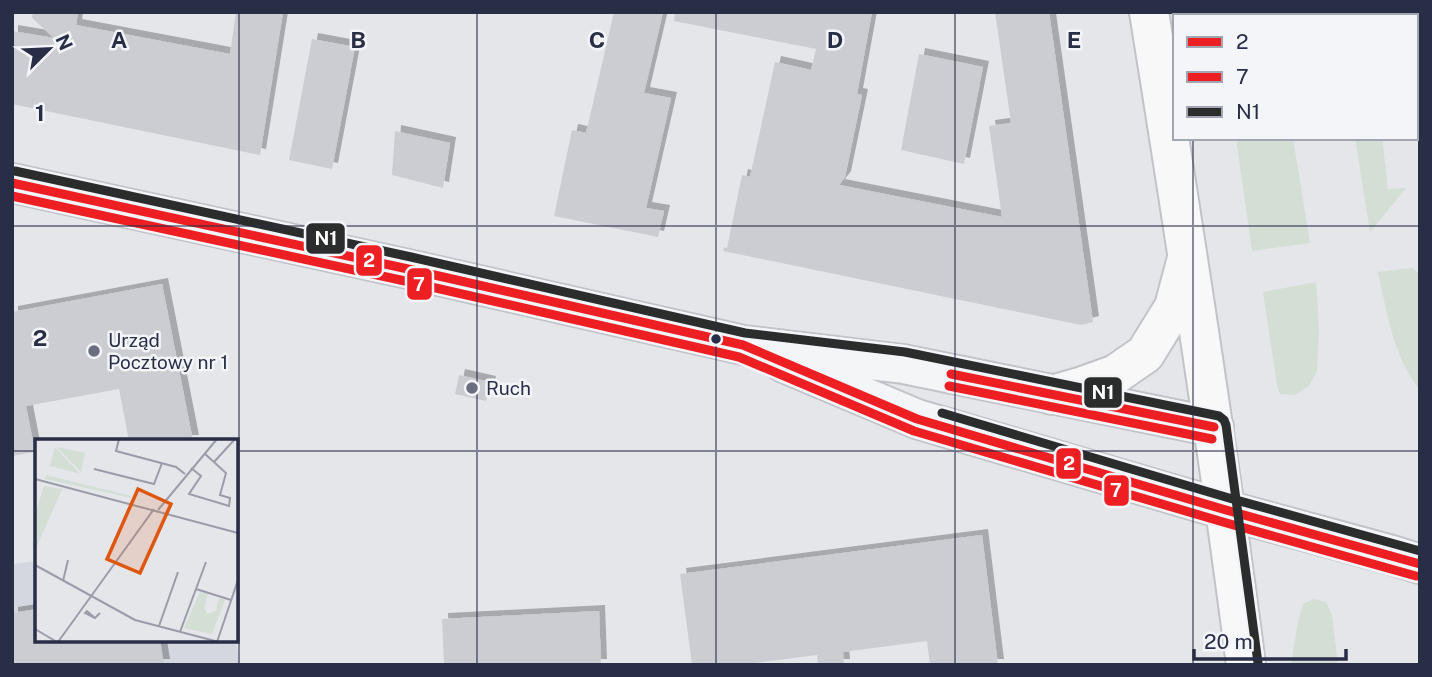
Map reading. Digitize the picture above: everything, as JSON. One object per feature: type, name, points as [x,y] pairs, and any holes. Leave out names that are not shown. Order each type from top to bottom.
[{"type":"main road","points":[[1149,12],[1214,427],[1246,665]]},
{"type":"main road","points":[[1052,395],[1116,374],[1145,354],[1174,307],[1188,254]]},
{"type":"main road","points":[[1226,510],[1406,560]]},
{"type":"street","points":[[12,183],[743,345],[903,364],[1214,427]]},
{"type":"street","points":[[743,345],[917,419],[1226,510]]},
{"type":"shaded area","points":[[1236,140],[1293,140],[1310,243],[1252,251]]},
{"type":"shaded area","points":[[1355,140],[1382,140],[1388,189],[1406,188],[1370,232]]},
{"type":"shaded area","points":[[1413,268],[1420,279],[1420,390],[1397,349],[1378,272]]},
{"type":"shaded area","points":[[1316,282],[1319,330],[1317,371],[1309,386],[1294,395],[1280,394],[1263,292]]},
{"type":"shaded area","points":[[35,561],[35,642],[236,642],[240,665],[12,665],[12,564]]},
{"type":"shaded area","points":[[1314,599],[1326,602],[1332,615],[1338,665],[1291,665],[1303,604]]},
{"type":"building","points":[[33,12],[78,12],[76,25],[230,54],[236,12],[283,12],[260,155],[12,104],[12,31],[54,38],[32,18]]},
{"type":"building","points":[[614,12],[663,12],[644,93],[671,98],[646,208],[664,211],[658,237],[554,216],[572,130],[586,133]]},
{"type":"building","points":[[675,12],[872,12],[857,94],[862,95],[845,177],[839,185],[1002,217],[989,126],[1011,123],[995,12],[1049,12],[1093,322],[1081,325],[723,251],[724,247],[727,248],[742,175],[750,177],[775,62],[811,70],[816,49],[674,21]]},
{"type":"building","points":[[312,39],[355,47],[332,169],[289,160]]},
{"type":"building","points":[[919,54],[983,67],[964,164],[901,150]]},
{"type":"building","points":[[395,131],[450,143],[443,188],[392,175]]},
{"type":"building","name":"Urząd Pocztowy nr 1","points":[[162,284],[193,439],[129,439],[119,389],[26,406],[35,452],[12,456],[12,312]]},
{"type":"building","name":"Ruch","points":[[459,375],[490,382],[486,401],[455,394]]},
{"type":"building","points":[[982,535],[998,665],[930,665],[927,641],[843,652],[844,665],[818,665],[817,655],[740,665],[692,665],[680,574]]},
{"type":"building","points":[[35,609],[35,642],[160,642],[164,665],[12,665],[12,613]]},
{"type":"building","points":[[599,611],[601,665],[444,665],[442,619]]},
{"type":"transit line","name":"N1","points":[[15,171],[745,333],[905,352],[1219,416],[1226,425],[1258,663]]},
{"type":"transit line","name":"2","points":[[12,183],[743,345],[917,419],[1420,564]]},
{"type":"transit line","name":"7","points":[[12,196],[739,357],[914,431],[1416,576]]},
{"type":"transit line","name":"2","points":[[951,374],[1214,427]]},
{"type":"transit line","name":"7","points":[[949,386],[1212,439]]},
{"type":"transit line","name":"N1","points":[[942,413],[1420,551]]},
{"type":"place","name":"Urząd Pocztowy nr 1","points":[[94,351]]},
{"type":"place","name":"Ruch","points":[[472,388]]}]
